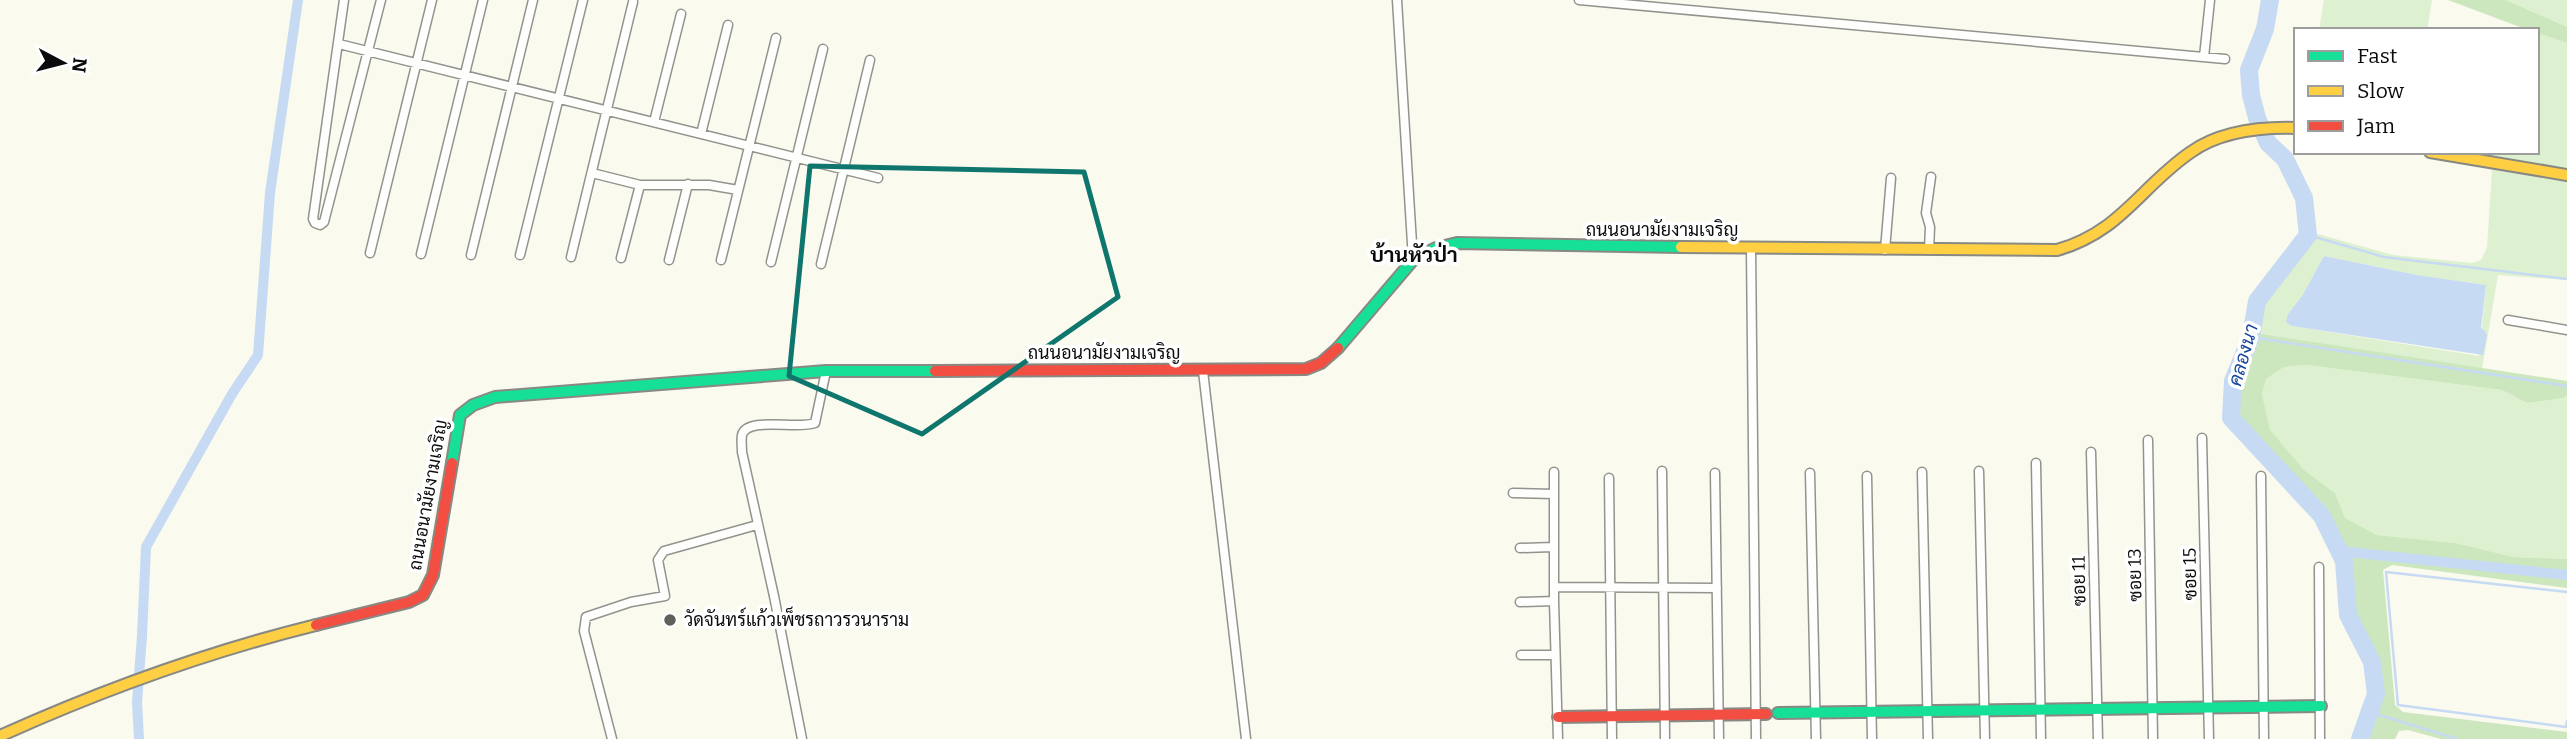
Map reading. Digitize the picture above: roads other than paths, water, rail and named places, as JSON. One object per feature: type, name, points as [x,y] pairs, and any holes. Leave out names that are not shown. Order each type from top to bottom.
[{"type":"street","points":[[344,0],[313,219],[320,225],[324,222],[381,0]]},
{"type":"street","points":[[370,253],[432,0]]},
{"type":"street","points":[[421,254],[483,0]]},
{"type":"street","points":[[471,255],[533,0]]},
{"type":"street","points":[[520,255],[583,0]]},
{"type":"street","points":[[1397,0],[1413,260]]},
{"type":"street","points":[[1579,0],[2225,59]]},
{"type":"street","points":[[2204,57],[2210,0]]},
{"type":"street","points":[[571,257],[633,2]]},
{"type":"street","points":[[654,122],[681,14]]},
{"type":"street","points":[[701,134],[728,25]]},
{"type":"street","points":[[722,260],[776,37]]},
{"type":"street","points":[[338,44],[878,177]]},
{"type":"street","points":[[771,262],[823,50]]},
{"type":"street","points":[[821,264],[870,60]]},
{"type":"street","name":"ถนนอนามัยงามเจริญ","points":[[0,736],[53,710],[122,685],[293,631],[409,602],[423,594],[429,586],[436,562],[460,415],[479,401],[519,394],[826,371],[1306,369],[1321,363],[1335,351],[1413,260],[1436,248],[1457,243],[2045,251],[2081,244],[2129,209],[2194,150],[2271,126],[2294,128]]},
{"type":"street","points":[[2442,154],[2567,175]]},
{"type":"street","points":[[592,173],[640,185],[709,184],[738,190]]},
{"type":"street","points":[[1929,250],[1930,228],[1926,213],[1931,177]]},
{"type":"street","points":[[1885,250],[1891,178]]},
{"type":"street","points":[[669,260],[688,184]]},
{"type":"street","points":[[621,258],[640,185]]},
{"type":"street","points":[[1751,248],[1767,714],[1756,739]]},
{"type":"street","points":[[2508,320],[2567,330]]},
{"type":"street","points":[[802,739],[742,452],[742,434],[755,424],[806,426],[815,423],[826,371]]},
{"type":"street","points":[[1203,371],[1246,739]]},
{"type":"street","name":"ซอย 15","points":[[2202,438],[2209,739]]},
{"type":"street","name":"ซอย 13","points":[[2148,440],[2153,739]]},
{"type":"street","name":"ซอย 11","points":[[2091,452],[2098,739]]},
{"type":"street","points":[[2036,463],[2041,739]]},
{"type":"street","points":[[1662,471],[1665,739]]},
{"type":"street","points":[[1922,471],[1928,739]]},
{"type":"street","points":[[1979,471],[1985,739]]},
{"type":"street","points":[[1554,472],[1553,548],[1558,739]]},
{"type":"street","points":[[1715,473],[1719,739]]},
{"type":"street","points":[[1810,473],[1815,739]]},
{"type":"street","points":[[1867,476],[1872,739]]},
{"type":"street","points":[[2262,476],[2264,739]]},
{"type":"street","points":[[1609,478],[1612,739]]},
{"type":"street","points":[[1513,493],[1554,494]]},
{"type":"street","points":[[612,739],[584,631],[586,617],[665,596],[659,559],[664,551],[757,525]]},
{"type":"street","points":[[1520,548],[1553,548]]},
{"type":"street","points":[[2319,567],[2320,739]]},
{"type":"street","points":[[1554,587],[1717,588]]},
{"type":"street","points":[[1520,602],[1554,601]]},
{"type":"street","points":[[1521,654],[1555,655]]},
{"type":"street","points":[[1558,717],[2321,706]]},
{"type":"water","points":[[2324,256],[2417,275],[2486,285],[2481,328],[2487,336],[2483,355],[2292,326],[2286,322],[2288,314],[2302,296]]},
{"type":"waterway","points":[[139,739],[137,702],[146,547],[232,394],[258,355],[270,193],[298,0]]},
{"type":"waterway","name":"คลองนา","points":[[2270,0],[2265,29],[2249,70],[2251,95],[2268,143],[2285,159],[2304,198],[2308,235],[2257,301],[2251,337],[2233,381],[2231,418],[2322,516],[2344,561],[2348,615],[2372,662],[2376,694],[2360,739]]},
{"type":"waterway","points":[[2308,235],[2384,257],[2567,279]]},
{"type":"waterway","points":[[2251,337],[2567,386]]},
{"type":"waterway","points":[[2339,551],[2567,575]]},
{"type":"waterway","points":[[2567,592],[2386,572],[2398,705],[2566,727],[2567,721]]},
{"type":"waterway","points":[[2370,712],[2457,739]]},
{"type":"place","name":"วัดจันทร์แก้วเพ็ชรถาวรวนาราม","points":[[670,620]]},
{"type":"district","name":"บ้านหัวป่า","points":[[1414,255]]}]
